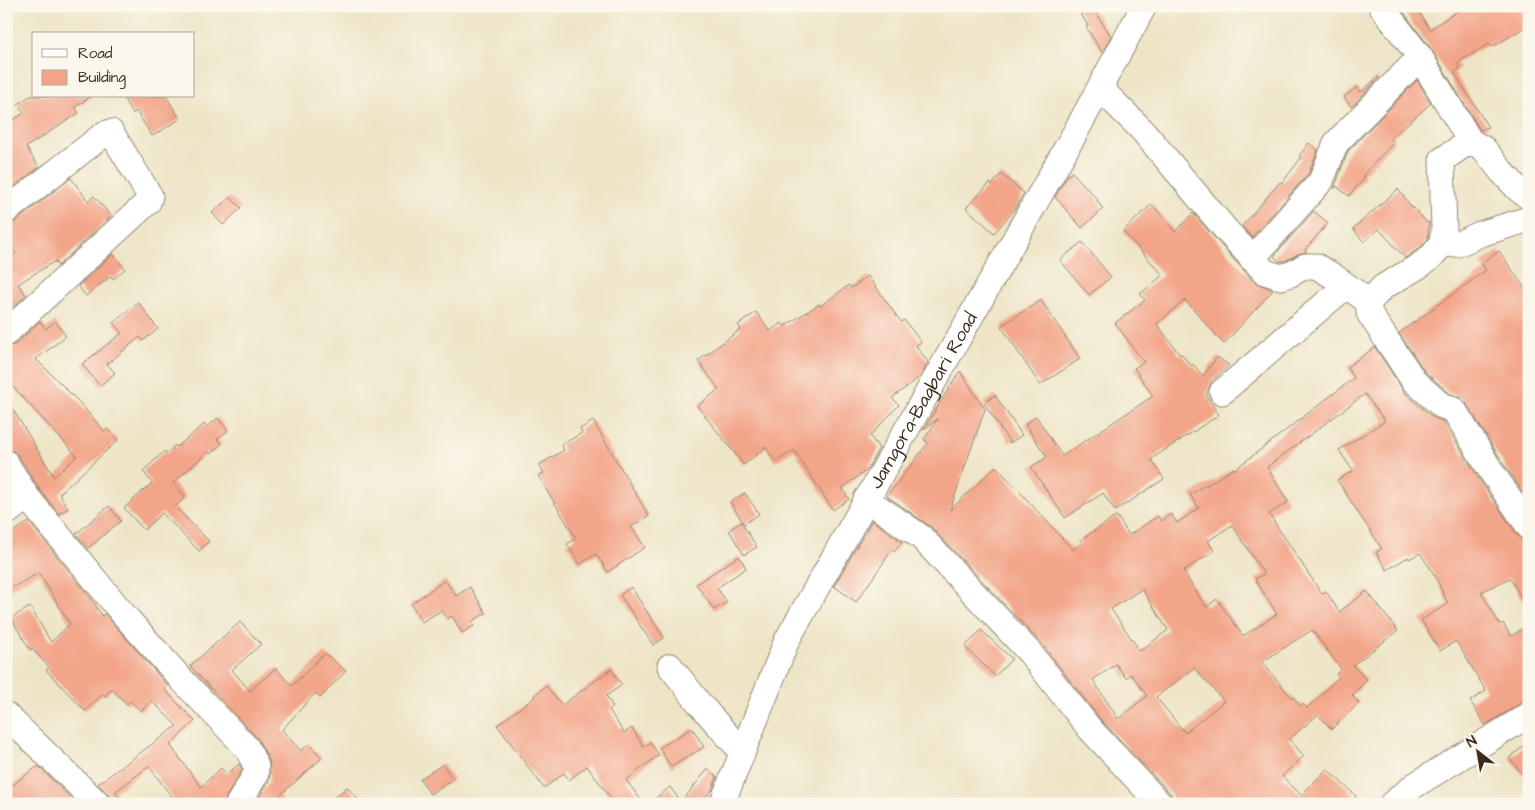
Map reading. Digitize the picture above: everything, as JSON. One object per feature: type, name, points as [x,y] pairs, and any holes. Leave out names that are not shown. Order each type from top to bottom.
[{"type":"street","name":"Jamgora-Bagbari Road","points":[[722,804],[786,640],[1100,88],[1144,6]]},
{"type":"street","points":[[1382,6],[1420,57],[1470,141],[1484,149],[1519,190],[1529,196]]},
{"type":"street","points":[[1252,259],[1321,181],[1336,143],[1420,57]]},
{"type":"street","points":[[1100,88],[1143,131],[1265,272],[1281,277],[1305,266],[1316,266],[1369,302]]},
{"type":"street","points":[[6,211],[104,134],[111,132],[150,196],[148,202],[6,333]]},
{"type":"street","points":[[1470,141],[1442,160],[1444,231],[1441,245],[1431,257],[1419,266],[1383,287],[1369,302],[1369,313],[1414,381],[1442,406],[1454,410],[1491,471],[1529,527]]},
{"type":"street","points":[[1441,245],[1458,244],[1480,234],[1529,219]]},
{"type":"street","points":[[1222,392],[1346,286]]},
{"type":"street","points":[[6,463],[27,496],[124,615],[182,680],[247,748],[256,766],[256,774],[238,804]]},
{"type":"street","points":[[6,513],[27,496]]},
{"type":"street","points":[[866,499],[921,538],[1030,654],[1090,729],[1160,804]]},
{"type":"street","points":[[670,666],[699,703],[742,752]]},
{"type":"street","points":[[6,714],[98,804]]},
{"type":"street","points":[[1392,804],[1415,785],[1529,716]]},
{"type":"building","points":[[1076,6],[1091,6],[1111,36],[1102,52],[1086,27],[1088,26]]},
{"type":"building","points":[[1399,6],[1415,6],[1430,29],[1465,6],[1529,6],[1529,25],[1492,47],[1489,44],[1457,63],[1460,69],[1454,72],[1488,127],[1480,130],[1432,50]]},
{"type":"building","points":[[1378,77],[1351,107],[1344,97],[1357,87],[1361,92]]},
{"type":"building","points":[[1417,80],[1431,103],[1390,139],[1394,142],[1363,175],[1365,177],[1349,196],[1336,186],[1334,189],[1348,151]]},
{"type":"building","points":[[30,96],[32,98],[89,98],[75,107],[79,113],[26,147],[39,167],[6,193],[6,124],[24,113],[18,104]]},
{"type":"building","points":[[123,98],[167,98],[180,119],[152,136],[136,111],[133,114]]},
{"type":"building","points":[[1309,143],[1318,150],[1309,173],[1252,237],[1242,226],[1280,182],[1282,183],[1301,158],[1299,156]]},
{"type":"building","points":[[1072,172],[1098,200],[1103,209],[1082,228],[1055,197],[1067,176]]},
{"type":"building","points":[[1001,174],[1024,193],[1015,209],[994,233],[966,208],[990,183],[992,185]]},
{"type":"building","points":[[71,178],[88,201],[94,196],[111,216],[58,266],[55,261],[18,284],[26,295],[6,313],[6,260],[16,253],[6,240],[6,225],[15,222]]},
{"type":"building","points":[[1398,189],[1413,209],[1427,223],[1429,222],[1428,239],[1421,247],[1405,258],[1379,229],[1364,242],[1353,229]]},
{"type":"building","points":[[230,197],[241,208],[223,225],[212,213]]},
{"type":"building","points":[[1152,204],[1175,232],[1193,213],[1254,282],[1273,290],[1224,344],[1185,300],[1157,324],[1180,355],[1182,354],[1191,366],[1193,364],[1203,376],[1217,357],[1229,365],[1212,381],[1206,395],[1219,415],[1151,459],[1164,479],[1115,511],[1103,493],[1065,518],[1031,467],[1047,457],[1025,424],[1036,416],[1062,456],[1153,396],[1134,368],[1144,362],[1115,323],[1145,300],[1140,294],[1163,275],[1123,231]]},
{"type":"building","points":[[1314,211],[1328,223],[1305,250],[1307,252],[1298,254],[1285,261],[1279,261],[1274,256]]},
{"type":"building","points":[[1082,242],[1111,277],[1089,295],[1060,260]]},
{"type":"building","points":[[1499,251],[1529,294],[1529,501],[1466,403],[1459,397],[1449,393],[1425,372],[1399,333],[1486,270],[1481,263]]},
{"type":"building","points":[[113,254],[125,269],[113,279],[111,276],[86,296],[78,286]]},
{"type":"building","points":[[868,276],[901,322],[904,320],[921,342],[916,346],[928,362],[921,376],[892,398],[899,405],[870,436],[879,448],[867,470],[842,488],[849,499],[833,510],[794,450],[775,462],[766,447],[744,465],[697,406],[719,389],[698,361],[741,329],[738,325],[756,312],[770,331],[782,323],[785,326],[819,304],[820,306],[849,285],[851,288]]},
{"type":"building","points":[[1041,300],[1080,359],[1040,385],[1001,326]]},
{"type":"building","points":[[138,302],[158,329],[143,341],[140,337],[107,364],[115,373],[100,386],[82,364],[122,333],[113,323]]},
{"type":"building","points":[[40,321],[46,329],[55,321],[66,336],[36,359],[79,402],[104,431],[107,429],[118,440],[59,494],[68,508],[59,514],[39,489],[18,455],[6,449],[6,398],[54,477],[77,456],[6,379],[6,347],[16,344]]},
{"type":"building","points":[[1375,347],[1404,392],[1432,417],[1444,422],[1479,479],[1517,535],[1522,540],[1529,541],[1529,612],[1510,578],[1481,592],[1500,625],[1503,623],[1511,636],[1529,625],[1529,701],[1521,703],[1485,725],[1470,701],[1486,691],[1456,641],[1440,651],[1421,620],[1448,604],[1434,574],[1420,553],[1409,559],[1408,557],[1387,570],[1376,552],[1382,549],[1337,480],[1353,471],[1339,450],[1385,421],[1365,394],[1267,467],[1288,502],[1269,514],[1322,594],[1326,591],[1339,612],[1367,591],[1398,631],[1353,665],[1367,680],[1352,695],[1359,703],[1332,729],[1318,715],[1289,739],[1304,756],[1282,776],[1301,795],[1327,769],[1356,796],[1349,804],[1174,804],[1171,794],[1101,720],[1041,643],[931,527],[887,496],[928,443],[924,439],[938,419],[923,430],[960,371],[985,409],[950,510],[996,466],[1073,550],[1081,543],[1080,540],[1117,516],[1129,535],[1158,516],[1161,521],[1171,514],[1177,523],[1199,508],[1190,495],[1234,468],[1234,470],[1354,378],[1347,367]],"holes":[[[1232,525],[1264,574],[1255,579],[1277,614],[1243,636],[1217,599],[1206,607],[1183,571],[1214,551],[1208,541]],[[1142,589],[1168,630],[1140,651],[1111,609]],[[1312,630],[1341,669],[1336,674],[1339,677],[1307,708],[1303,704],[1301,706],[1292,698],[1262,662]],[[1116,664],[1126,678],[1131,674],[1147,696],[1118,719],[1093,680]],[[1194,668],[1224,701],[1185,733],[1156,697]]]},
{"type":"building","points":[[995,395],[1022,435],[1010,443],[984,403]]},
{"type":"building","points":[[218,418],[228,431],[217,439],[222,444],[210,454],[208,452],[173,483],[186,497],[175,507],[209,541],[199,551],[162,513],[144,530],[124,508],[152,483],[143,471],[165,451],[167,454],[175,445],[177,447],[204,424],[207,427]]},
{"type":"building","points":[[593,421],[649,516],[631,527],[645,547],[608,572],[596,554],[580,564],[567,544],[576,538],[538,476],[544,473],[539,465],[564,450],[561,445],[582,433],[580,429]]},
{"type":"building","points":[[745,493],[759,514],[744,524],[730,502]]},
{"type":"building","points":[[109,506],[121,521],[88,548],[76,534]]},
{"type":"building","points":[[872,520],[902,542],[894,552],[892,550],[856,602],[834,586]]},
{"type":"building","points":[[29,522],[91,598],[102,616],[105,614],[168,686],[164,689],[195,721],[170,745],[201,787],[221,768],[227,774],[239,764],[242,770],[226,797],[224,804],[177,804],[149,766],[115,792],[125,804],[112,804],[108,794],[98,784],[177,726],[152,701],[141,711],[130,701],[127,704],[112,689],[105,696],[103,694],[85,711],[46,670],[49,667],[32,649],[30,650],[11,618],[30,607],[51,642],[70,624],[39,573],[6,591],[6,536]]},
{"type":"building","points":[[741,522],[757,547],[744,555],[729,530]]},
{"type":"building","points":[[739,556],[746,568],[717,588],[727,602],[714,610],[696,584]]},
{"type":"building","points":[[445,580],[456,596],[470,587],[486,613],[471,622],[474,626],[462,633],[452,616],[447,619],[442,610],[422,622],[411,604]]},
{"type":"building","points":[[631,587],[664,638],[653,645],[620,595]]},
{"type":"building","points":[[240,622],[261,644],[232,670],[250,691],[276,668],[292,686],[325,653],[346,671],[320,698],[315,693],[282,730],[301,751],[309,744],[322,758],[279,796],[285,804],[255,804],[269,781],[269,760],[257,738],[190,666]]},
{"type":"building","points":[[981,630],[1012,659],[995,676],[965,647]]},
{"type":"building","points":[[611,669],[622,685],[606,696],[613,707],[609,710],[624,733],[632,728],[644,747],[650,742],[659,755],[626,780],[644,804],[615,804],[587,766],[569,780],[564,773],[544,788],[497,725],[535,697],[534,695],[546,686],[562,705]]},
{"type":"building","points":[[692,728],[704,747],[671,767],[659,748]]},
{"type":"building","points":[[1529,742],[1529,782],[1509,758]]},
{"type":"building","points":[[443,764],[453,780],[430,794],[420,779]]},
{"type":"building","points":[[38,766],[77,804],[6,804],[6,790]]},
{"type":"building","points":[[708,769],[717,777],[712,790],[700,804],[648,804],[670,787],[681,802]]},
{"type":"building","points":[[347,787],[362,804],[327,804]]}]
